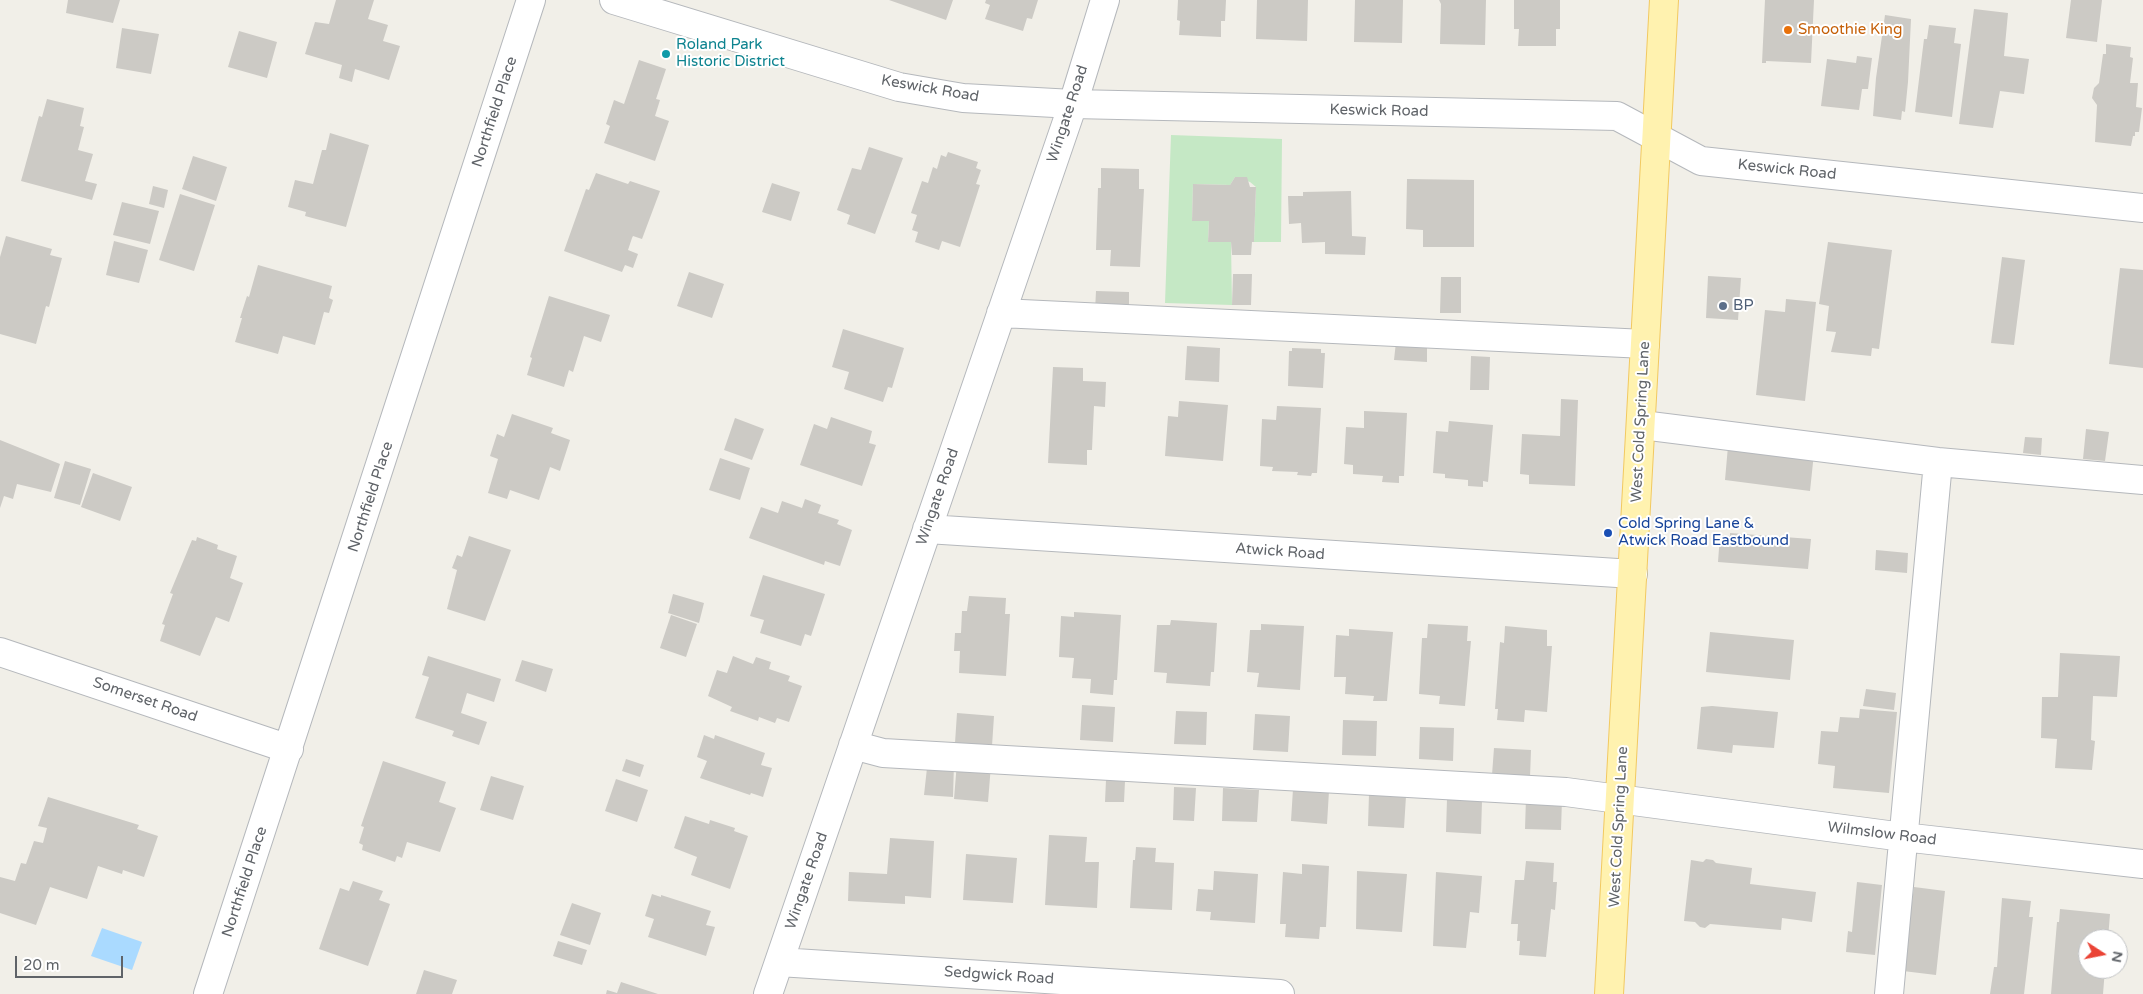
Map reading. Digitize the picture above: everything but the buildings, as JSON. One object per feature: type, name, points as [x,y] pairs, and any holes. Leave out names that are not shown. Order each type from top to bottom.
[{"type":"main road","name":"West Cold Spring Lane","points":[[1609,994],[1642,425],[1664,0]]},
{"type":"street","name":"Northfield Place","points":[[208,994],[290,749],[531,0]]},
{"type":"street","name":"Keswick Road","points":[[614,0],[899,87],[963,98],[1073,104],[1617,116],[1701,161],[2143,208]]},
{"type":"street","name":"Wingate Road","points":[[768,994],[1073,104],[1106,0]]},
{"type":"street","points":[[1001,313],[1645,344]]},
{"type":"street","points":[[1642,425],[1938,462],[2143,480]]},
{"type":"street","points":[[1889,994],[1938,462]]},
{"type":"street","name":"Atwick Road","points":[[927,529],[1633,574]]},
{"type":"street","name":"Somerset Road","points":[[0,652],[290,749]]},
{"type":"street","name":"Wilmslow Road","points":[[853,745],[882,753],[1566,792],[1903,837],[2143,864]]},
{"type":"street","name":"Sedgwick Road","points":[[779,962],[1280,994]]},
{"type":"green space","points":[[1171,135],[1282,139],[1281,242],[1254,242],[1256,187],[1250,182],[1235,177],[1230,185],[1193,184],[1192,221],[1209,221],[1208,242],[1231,242],[1232,305],[1165,303]]},
{"type":"water","points":[[102,928],[142,942],[132,970],[91,956]]},
{"type":"place","name":"Smoothie King","points":[[1788,30]]},
{"type":"place","name":"Roland Park Historic District","points":[[666,54]]},
{"type":"place","name":"BP","points":[[1723,306]]},
{"type":"place","name":"Cold Spring Lane & Atwick Road Eastbound","points":[[1608,533]]}]
